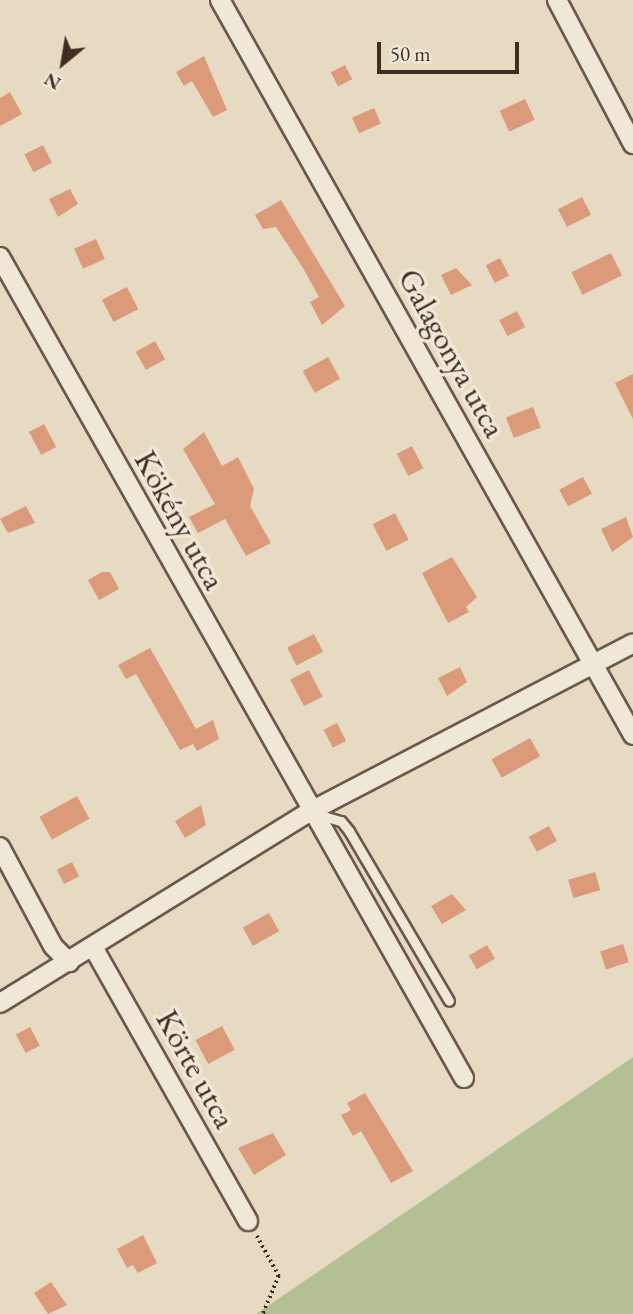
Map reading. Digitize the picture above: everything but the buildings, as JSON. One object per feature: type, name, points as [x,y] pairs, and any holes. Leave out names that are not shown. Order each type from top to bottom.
[{"type":"street","name":"Galagonya utca","points":[[220,0],[633,735]]},
{"type":"street","points":[[557,0],[633,144]]},
{"type":"street","name":"Kökény utca","points":[[0,257],[309,812],[464,1078]]},
{"type":"street","points":[[0,1003],[309,812],[633,643]]},
{"type":"street","points":[[0,846],[53,946],[69,962]]},
{"type":"street","name":"Körte utca","points":[[93,947],[248,1220]]},
{"type":"lane","points":[[309,812],[341,821],[349,831],[449,1001]]},
{"type":"path","points":[[248,1220],[279,1276],[279,1290],[263,1314]]},
{"type":"green space","points":[[633,1057],[633,1314],[256,1314]]}]
